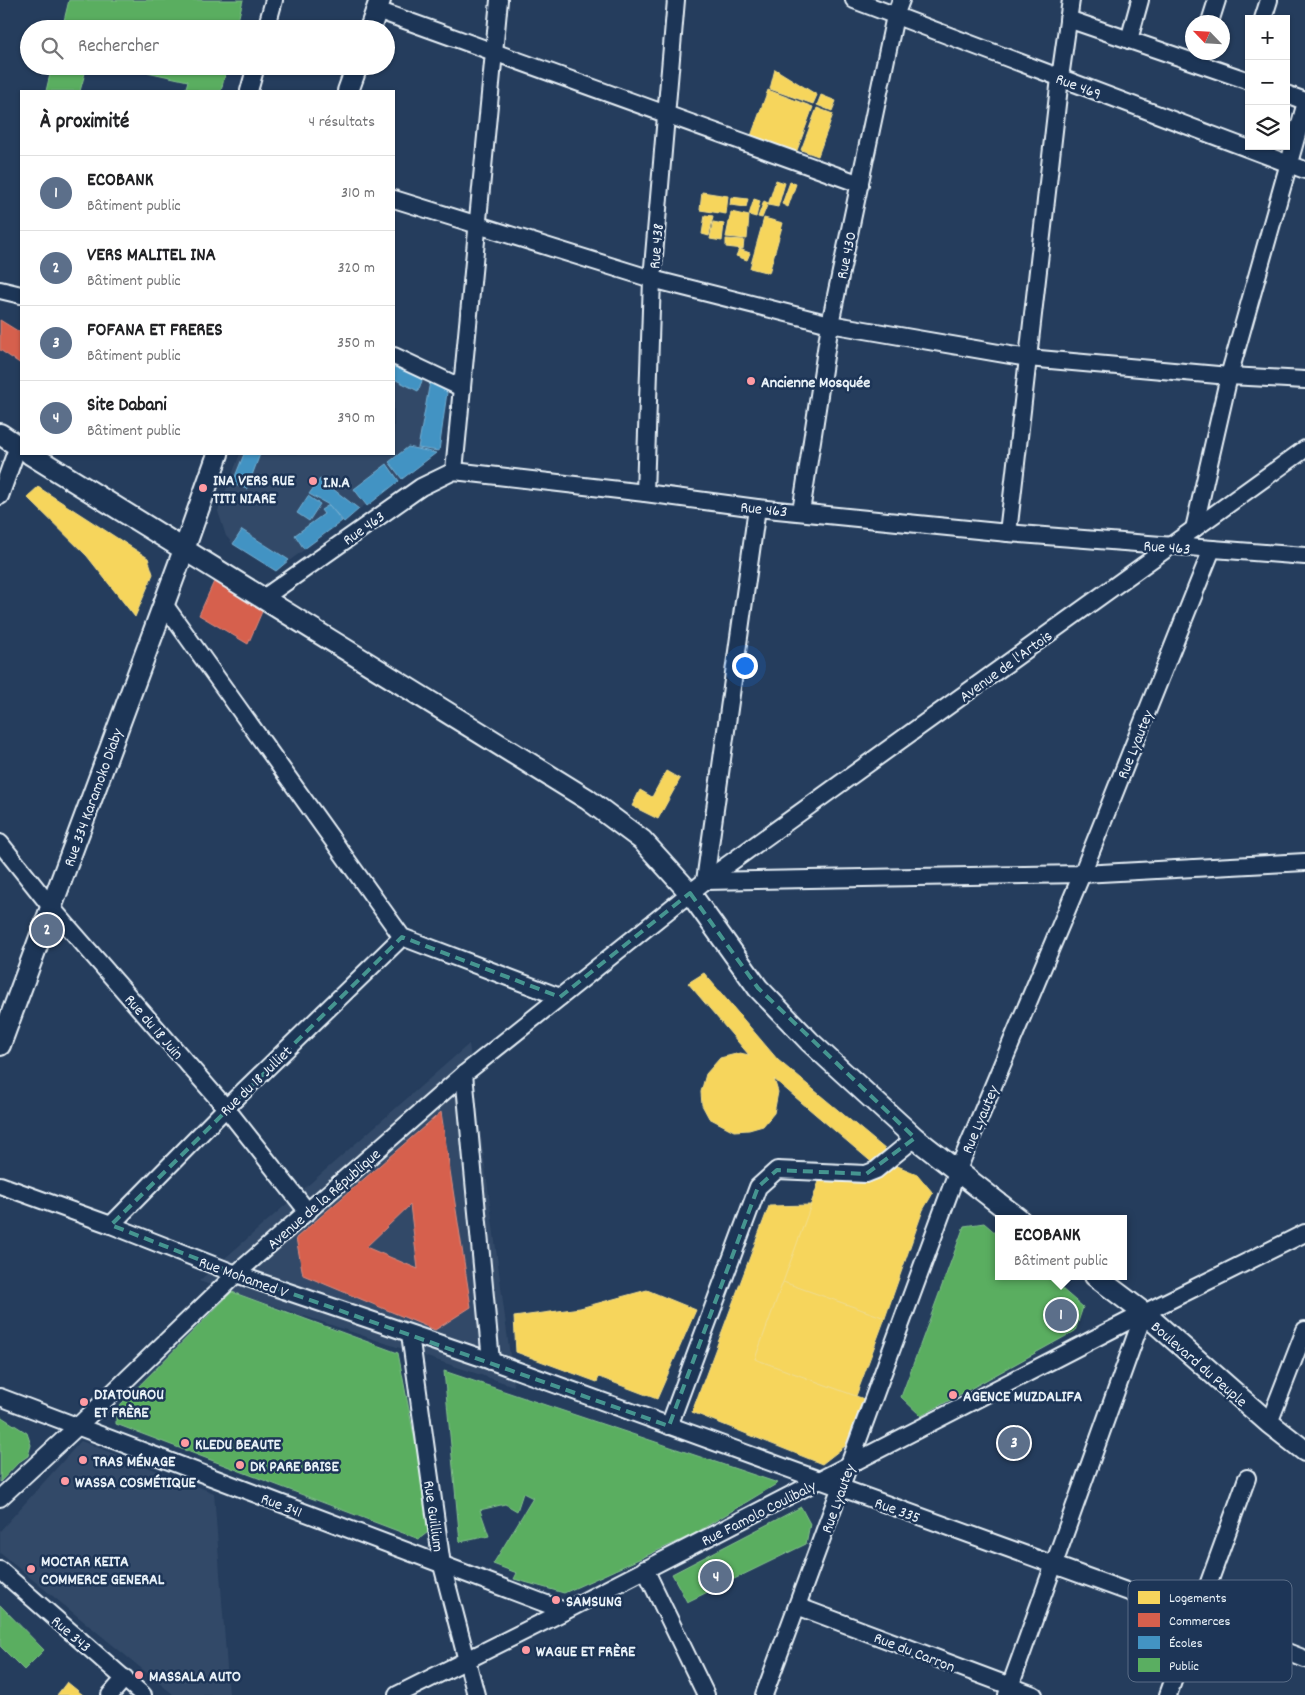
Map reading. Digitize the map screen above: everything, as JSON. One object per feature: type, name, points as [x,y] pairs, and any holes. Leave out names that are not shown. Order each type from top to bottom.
[{"type":"main road","points":[[373,20],[379,5]]},
{"type":"main road","points":[[348,90],[354,75]]},
{"type":"main road","points":[[0,434],[20,447]]},
{"type":"main road","points":[[33,455],[587,799],[642,840],[698,887],[758,988],[810,1042],[915,1138],[1014,1215]]},
{"type":"main road","name":"Rue 334 Karamoko Diaby","points":[[0,1045],[218,455]]},
{"type":"main road","name":"Boulevard du Peuple","points":[[1100,1280],[1144,1313],[1269,1423],[1305,1450]]},
{"type":"street","points":[[268,20],[274,0]]},
{"type":"street","points":[[454,471],[498,0]]},
{"type":"street","name":"Rue 438","points":[[645,493],[652,279],[676,0]]},
{"type":"street","name":"Rue 469","points":[[854,0],[1305,170]]},
{"type":"street","name":"Rue 430","points":[[801,512],[830,324],[895,16],[901,0]]},
{"type":"street","points":[[1008,533],[1060,78],[1071,0]]},
{"type":"street","points":[[1129,40],[1140,0]]},
{"type":"street","points":[[1212,15],[1216,0]]},
{"type":"street","points":[[1265,15],[1269,0]]},
{"type":"street","points":[[379,5],[494,52],[860,184]]},
{"type":"street","points":[[1068,19],[1129,40],[1185,54]]},
{"type":"street","points":[[1205,60],[1245,76]]},
{"type":"street","points":[[249,90],[253,75]]},
{"type":"street","points":[[1290,95],[1305,100]]},
{"type":"street","points":[[1194,529],[1229,376],[1305,106]]},
{"type":"street","points":[[395,198],[652,279],[830,324],[1028,358],[1229,376],[1305,380]]},
{"type":"street","points":[[0,290],[20,295]]},
{"type":"street","points":[[395,356],[462,388]]},
{"type":"street","name":"Avenue de l'Artois","points":[[661,917],[698,887],[1305,449]]},
{"type":"street","points":[[0,496],[20,455]]},
{"type":"street","name":"Rue 463","points":[[262,599],[421,486],[454,471],[757,508],[1008,533],[1305,556]]},
{"type":"street","points":[[757,508],[698,887],[1082,874],[1305,862]]},
{"type":"street","name":"Rue Lyautey","points":[[764,1695],[957,1172],[1082,874],[1212,549]]},
{"type":"street","points":[[164,604],[402,937],[560,997]]},
{"type":"street","name":"Rue du 18 Juin","points":[[0,843],[52,907],[226,1108],[308,1212]]},
{"type":"street","name":"Avenue de la République","points":[[0,1498],[77,1427],[236,1274],[464,1074],[661,917]]},
{"type":"street","name":"Rue du 18 Julliet","points":[[110,1225],[226,1108],[402,937]]},
{"type":"street","points":[[464,1074],[491,1361]]},
{"type":"street","points":[[669,1426],[758,1187],[777,1170],[866,1174],[876,1170],[915,1138]]},
{"type":"street","name":"Rue Mohamed V","points":[[0,1185],[236,1274],[491,1361]]},
{"type":"street","name":"Rue Famolo Coulibaly","points":[[398,1695],[1144,1313],[1305,1233]]},
{"type":"street","points":[[1008,1690],[1144,1313]]},
{"type":"street","points":[[1269,1423],[1305,1330]]},
{"type":"street","name":"Rue Guillium","points":[[410,1334],[442,1565],[476,1695]]},
{"type":"street","name":"Rue 335","points":[[491,1361],[1128,1592]]},
{"type":"street","name":"Rue 341","points":[[0,1397],[565,1611]]},
{"type":"street","points":[[1211,1580],[1247,1478]]},
{"type":"street","points":[[645,1569],[706,1695]]},
{"type":"street","name":"Rue 343","points":[[0,1570],[144,1695]]},
{"type":"street","name":"Rue du Carron","points":[[797,1606],[1008,1690],[1034,1695]]},
{"type":"street","name":"Rue 335","points":[[1292,1653],[1305,1658]]},
{"type":"street","points":[[110,1695],[124,1678]]},
{"type":"street","points":[[1168,1695],[1173,1682]]},
{"type":"highlighted area","points":[[690,893],[758,988],[915,1138],[866,1174],[777,1170],[758,1187],[669,1426],[236,1274],[111,1225],[402,937],[560,997]]},
{"type":"shaded area","name":"I.N.A","points":[[395,362],[446,387],[437,452],[278,569],[233,544],[226,536],[218,511],[240,455],[395,455]]},
{"type":"shaded area","points":[[469,1044],[514,1386],[199,1281]]},
{"type":"shaded area","points":[[81,1441],[214,1493],[229,1695],[174,1695],[0,1553],[0,1531]]},
{"type":"building: Logements","points":[[775,69],[817,95],[813,104],[770,89]]},
{"type":"building: Logements","points":[[768,90],[813,107],[796,153],[751,136]]},
{"type":"building: Logements","points":[[821,95],[836,101],[832,111],[817,105]]},
{"type":"building: Logements","points":[[817,108],[833,114],[818,156],[801,150]]},
{"type":"building: Logements","points":[[776,180],[785,183],[778,207],[768,205]]},
{"type":"building: Logements","points":[[790,182],[796,184],[788,207],[782,204]]},
{"type":"building: Logements","points":[[702,192],[728,196],[726,214],[700,210]]},
{"type":"building: Logements","points":[[731,197],[748,199],[746,207],[730,205]]},
{"type":"building: Logements","points":[[754,199],[760,201],[756,217],[749,215]]},
{"type":"building: Logements","points":[[764,201],[768,203],[762,218],[758,217]]},
{"type":"building: Logements","points":[[731,212],[749,216],[747,239],[726,237]]},
{"type":"building: Logements","points":[[705,215],[713,216],[709,236],[702,234]]},
{"type":"building: Logements","points":[[764,218],[783,223],[769,273],[750,268]]},
{"type":"building: Logements","points":[[713,222],[724,224],[722,241],[710,239]]},
{"type":"building: Logements","points":[[726,239],[744,240],[743,249],[726,247]]},
{"type":"building: Logements","points":[[739,249],[750,253],[747,260],[736,256]]},
{"type":"building: Logements","points":[[38,487],[148,558],[153,574],[135,617],[87,556],[27,497]]},
{"type":"building: Logements","points":[[666,771],[680,779],[658,819],[632,806],[640,790],[652,797]]},
{"type":"building: Logements","points":[[704,973],[778,1060],[886,1150],[875,1165],[774,1079],[778,1092],[774,1113],[763,1126],[749,1130],[734,1131],[709,1118],[702,1105],[701,1092],[706,1074],[720,1058],[740,1053],[749,1055],[688,983]]},
{"type":"building: Logements","points":[[895,1165],[917,1174],[933,1193],[923,1210],[885,1318],[783,1282],[822,1173],[862,1178],[872,1182],[879,1173]]},
{"type":"building: Logements","points":[[811,1205],[755,1359],[864,1399],[845,1446],[822,1464],[692,1412],[769,1206]]},
{"type":"building: Logements","points":[[783,1282],[885,1318],[856,1396],[755,1359]]},
{"type":"building: Logements","points":[[647,1290],[696,1310],[657,1399],[599,1377],[597,1382],[516,1352],[514,1317],[580,1308]]},
{"type":"building: Logements","points":[[67,1682],[83,1695],[57,1695]]},
{"type":"building: Commerces","points":[[0,320],[20,332],[20,363],[0,350]]},
{"type":"building: Commerces","points":[[216,577],[264,607],[248,644],[199,615]]},
{"type":"building: Commerces","points":[[441,1112],[471,1307],[435,1330],[303,1275],[296,1238]],"holes":[[[410,1205],[418,1269],[366,1247]]]},
{"type":"building: Écoles","points":[[395,362],[424,376],[418,391],[395,380]]},
{"type":"building: Écoles","points":[[431,376],[448,385],[439,451],[418,448]]},
{"type":"building: Écoles","points":[[408,447],[436,453],[402,479],[389,462]]},
{"type":"building: Écoles","points":[[244,455],[260,455],[247,489],[232,484]]},
{"type":"building: Écoles","points":[[387,464],[399,481],[367,506],[354,489]]},
{"type":"building: Écoles","points":[[320,479],[359,509],[344,522],[329,505],[309,494]]},
{"type":"building: Écoles","points":[[308,496],[320,504],[309,521],[297,513]]},
{"type":"building: Écoles","points":[[329,505],[342,521],[304,549],[295,535],[324,514],[321,510]]},
{"type":"building: Écoles","points":[[242,530],[289,560],[276,571],[233,544]]},
{"type":"building: Public","points":[[69,0],[243,0],[238,20],[64,20]]},
{"type":"building: Public","points":[[50,75],[84,75],[80,90],[46,90]]},
{"type":"building: Public","points":[[161,75],[225,75],[221,90],[185,90],[188,81]]},
{"type":"building: Public","points":[[984,1223],[995,1232],[995,1280],[1052,1280],[1083,1307],[1075,1331],[921,1416],[901,1397],[964,1226]]},
{"type":"building: Public","points":[[232,1292],[398,1353],[432,1529],[419,1539],[116,1424],[116,1409]]},
{"type":"building: Public","points":[[444,1371],[778,1483],[692,1535],[564,1593],[514,1579],[517,1573],[493,1564],[533,1498],[523,1493],[517,1511],[505,1504],[480,1510],[489,1536],[460,1542]]},
{"type":"building: Public","points":[[0,1416],[27,1433],[31,1445],[28,1456],[19,1462],[0,1482]]},
{"type":"building: Public","points":[[801,1507],[810,1524],[806,1544],[687,1602],[672,1574]]},
{"type":"building: Public","points":[[0,1605],[44,1650],[24,1670],[0,1646]]},
{"type":"place","name":"Ancienne Mosquée","points":[[751,381]]},
{"type":"place","name":"I.N.A","points":[[313,481]]},
{"type":"place","name":"INA VERS RUE TITI NIARE","points":[[203,488]]},
{"type":"place","name":"VERS MALITEL INA","points":[[47,930]]},
{"type":"place","name":"ECOBANK","points":[[1061,1315]]},
{"type":"place","name":"AGENCE MUZDALIFA","points":[[953,1395]]},
{"type":"place","name":"DIATOUROU ET FRÈRE","points":[[84,1402]]},
{"type":"place","name":"KLEDU BEAUTE","points":[[185,1443]]},
{"type":"place","name":"FOFANA ET FRERES","points":[[1014,1443]]},
{"type":"place","name":"TRAS MÉNAGE","points":[[83,1460]]},
{"type":"place","name":"DK PARE BRISE","points":[[240,1465]]},
{"type":"place","name":"WASSA COSMÉTIQUE","points":[[65,1481]]},
{"type":"place","name":"MOCTAR KEITA COMMERCE GENERAL","points":[[31,1569]]},
{"type":"place","name":"Site Dabani","points":[[716,1577]]},
{"type":"place","name":"SAMSUNG","points":[[556,1600]]},
{"type":"place","name":"WAGUE ET FRÈRE","points":[[526,1650]]},
{"type":"place","name":"MASSALA AUTO","points":[[139,1675]]}]
